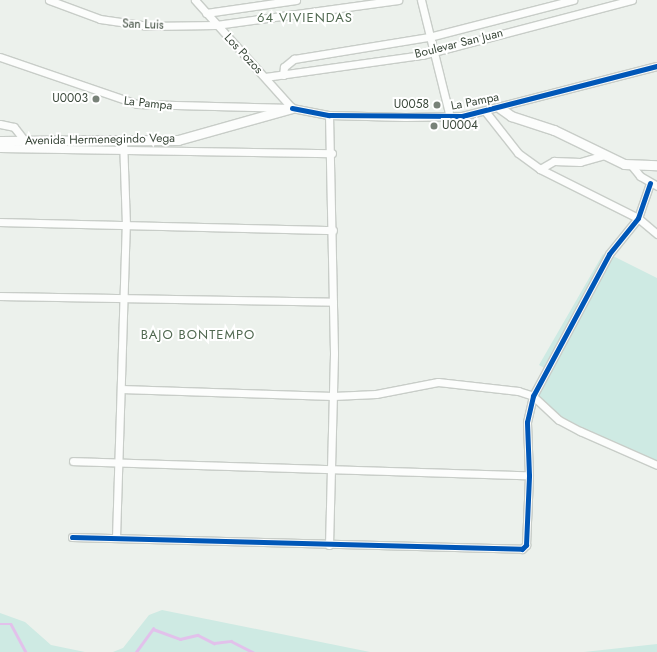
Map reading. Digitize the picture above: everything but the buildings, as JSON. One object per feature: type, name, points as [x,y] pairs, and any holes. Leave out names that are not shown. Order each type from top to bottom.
[{"type":"street","name":"San Luis","points":[[49,0],[121,25],[216,25],[398,0]]},
{"type":"street","name":"Los Pozos","points":[[195,0],[292,108]]},
{"type":"street","points":[[206,13],[296,0]]},
{"type":"street","points":[[421,0],[429,38],[434,52],[450,117]]},
{"type":"street","name":"Boulevar San Juan","points":[[283,75],[284,67],[294,59],[429,38],[573,0]]},
{"type":"street","name":"Boulevar San Juan","points":[[265,77],[434,52],[632,0]]},
{"type":"street","name":"La Pampa","points":[[0,57],[137,104],[292,108],[329,115],[450,117],[500,108],[657,66]]},
{"type":"street","name":"Avenida Hermenegindo Vega","points":[[0,141],[178,140],[292,108]]},
{"type":"street","points":[[500,108],[511,116],[554,130],[604,155],[632,166],[650,183],[657,186]]},
{"type":"street","points":[[485,111],[518,153],[540,169],[638,218],[657,234]]},
{"type":"street","points":[[329,115],[332,153],[333,230],[333,396],[329,545]]},
{"type":"street","points":[[0,124],[14,127],[24,140]]},
{"type":"street","points":[[116,538],[120,461],[126,225],[125,149],[123,140]]},
{"type":"street","points":[[0,148],[332,153]]},
{"type":"street","points":[[540,169],[554,161],[580,162],[604,155]]},
{"type":"street","points":[[632,166],[657,165]]},
{"type":"street","points":[[72,537],[267,540],[329,545],[522,549],[526,545],[529,475],[527,422],[533,396],[609,254],[638,218],[650,183]]},
{"type":"street","points":[[0,222],[333,230]]},
{"type":"street","points":[[0,296],[124,301],[333,302]]},
{"type":"street","points":[[121,389],[333,396],[376,394],[438,382],[512,390],[533,396],[559,420],[657,464]]},
{"type":"street","points":[[73,461],[120,461],[529,475]]},
{"type":"shaded area","points":[[603,254],[607,257],[609,254],[657,278],[657,465],[559,420],[533,396],[546,369],[539,365]]},
{"type":"shaded area","points":[[162,610],[370,652],[113,652],[123,648],[149,615]]},
{"type":"shaded area","points":[[0,613],[25,622],[51,645],[85,652],[0,652]]},
{"type":"shaded area","points":[[657,644],[657,652],[584,652]]},
{"type":"waterway","points":[[0,624],[11,624],[26,652]]},
{"type":"waterway","points":[[136,652],[153,629],[180,639],[198,635],[214,643],[231,641],[253,652]]},
{"type":"cycle path","points":[[292,108],[329,115],[462,116],[657,66]]},
{"type":"cycle path","points":[[72,537],[522,549],[526,545],[529,475],[527,422],[533,396],[609,254],[638,218],[650,183]]},
{"type":"place","name":"U0003","points":[[96,99]]},
{"type":"place","name":"U0058","points":[[437,105]]},
{"type":"place","name":"U0004","points":[[434,126]]},
{"type":"district","name":"64 VIVIENDAS","points":[[305,18]]},
{"type":"district","name":"BAJO BONTEMPO","points":[[198,335]]}]
